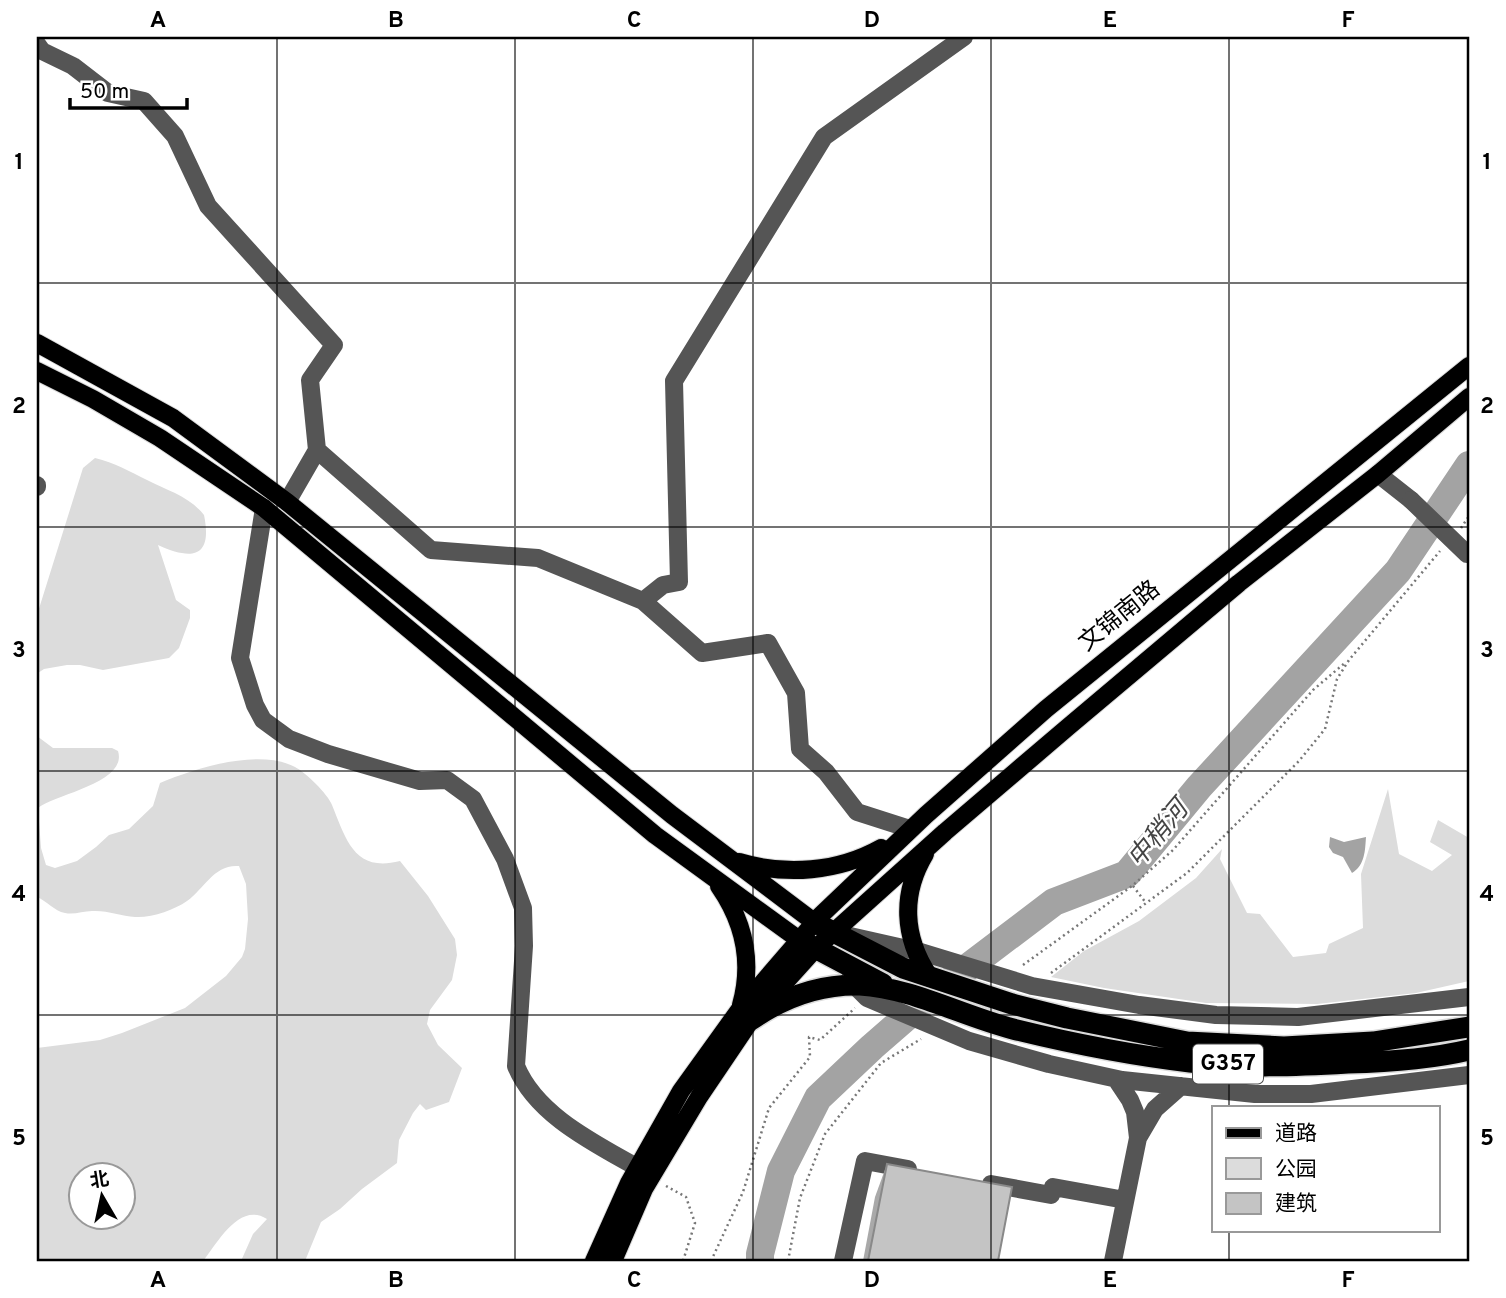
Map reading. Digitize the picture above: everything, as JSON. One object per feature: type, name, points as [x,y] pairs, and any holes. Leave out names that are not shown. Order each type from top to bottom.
[{"type":"highway","name":"G357","points":[[824,927],[913,957],[929,976],[1012,1004],[1187,1042],[1284,1047],[1373,1042],[1469,1027]]},
{"type":"highway","name":"G357","points":[[807,944],[894,990],[990,1023],[1062,1041],[1190,1062],[1281,1066],[1346,1064],[1469,1050]]},
{"type":"highway","points":[[746,1014],[765,1010],[796,995],[828,987],[860,992],[894,990]]},
{"type":"main road","points":[[37,343],[173,418],[287,502],[672,815],[824,927],[746,1014],[699,1097],[644,1173],[594,1261]]},
{"type":"main road","name":"文锦南路","points":[[824,927],[910,829],[1046,709],[1469,366]]},
{"type":"main road","points":[[37,371],[93,399],[160,438],[264,508],[655,835],[807,944]]},
{"type":"main road","name":"文锦南路","points":[[824,927],[945,832],[1239,583],[1378,474],[1469,397]]},
{"type":"main road","points":[[731,860],[771,869],[813,870],[855,860],[893,842],[910,829]]},
{"type":"main road","points":[[913,957],[908,920],[910,891],[919,865],[945,832]]},
{"type":"main road","points":[[708,873],[729,900],[743,933],[747,965],[746,1014]]},
{"type":"main road","points":[[613,1261],[644,1173]]},
{"type":"street","points":[[643,601],[663,585],[679,582],[674,381],[824,137],[964,37]]},
{"type":"street","points":[[37,44],[42,51],[73,66],[108,93],[144,102],[175,136],[208,206],[334,345],[310,380],[317,450],[287,502]]},
{"type":"street","points":[[317,450],[431,551],[538,558],[643,601],[702,653],[768,643],[796,693],[800,749],[826,772],[857,812],[910,829]]},
{"type":"street","points":[[1378,474],[1411,500],[1468,555]]},
{"type":"street","points":[[264,508],[240,658],[263,720],[289,739],[328,754],[420,781],[447,780],[473,799],[505,859],[523,908],[524,946],[516,1066],[522,1081],[568,1128],[644,1173]]},
{"type":"street","points":[[807,944],[860,992],[938,1028],[969,1041],[1049,1065],[1116,1079],[1255,1094],[1311,1094],[1469,1075]]},
{"type":"street","points":[[913,957],[1032,986],[1216,1016],[1298,1017],[1469,997]]},
{"type":"street","points":[[1113,1261],[1138,1138],[1135,1112],[1116,1079]]},
{"type":"street","points":[[1138,1138],[1155,1109],[1181,1086]]},
{"type":"street","points":[[843,1261],[865,1161],[928,1172]]},
{"type":"street","points":[[978,1182],[1051,1195],[1053,1187],[1125,1200]]},
{"type":"path","points":[[1032,986],[1187,873],[1299,761],[1325,729],[1337,679],[1349,660],[1469,516]]},
{"type":"path","points":[[1023,965],[1132,886],[1173,850],[1313,690],[1349,660]]},
{"type":"path","points":[[1132,886],[1146,903]]},
{"type":"path","points":[[711,1261],[743,1192],[769,1108],[810,1057],[809,1037],[820,1040],[860,992]]},
{"type":"path","points":[[788,1261],[800,1198],[825,1134],[881,1063],[938,1028]]},
{"type":"path","points":[[644,1173],[686,1196],[695,1223],[683,1261]]},
{"type":"green space","points":[[95,458],[178,494],[204,515],[205,540],[197,552],[180,553],[158,545],[176,600],[190,610],[190,618],[179,648],[169,658],[103,670],[80,665],[44,669],[38,673],[37,688],[37,615],[83,468]]},
{"type":"green space","points":[[37,736],[53,748],[112,748],[118,751],[118,762],[102,779],[38,808],[41,848],[46,865],[55,868],[77,861],[109,835],[129,829],[153,806],[160,783],[228,762],[264,759],[295,767],[326,795],[354,850],[362,858],[372,862],[400,861],[428,896],[455,939],[457,955],[452,980],[430,1010],[427,1024],[438,1045],[462,1068],[449,1102],[426,1110],[420,1104],[399,1140],[397,1163],[321,1222],[305,1261],[241,1261],[253,1234],[267,1219],[257,1215],[238,1220],[222,1235],[203,1261],[37,1261],[37,1048],[100,1040],[185,1008],[226,976],[242,957],[248,919],[246,884],[239,866],[230,866],[216,873],[182,904],[148,916],[135,917],[98,911],[65,913],[37,897]]},
{"type":"green space","points":[[1388,789],[1399,854],[1432,871],[1452,855],[1430,842],[1438,820],[1469,838],[1469,981],[1416,993],[1317,1004],[1206,1003],[1051,977],[1084,951],[1139,921],[1196,878],[1222,849],[1220,859],[1247,913],[1260,914],[1293,957],[1326,953],[1329,944],[1363,928],[1361,874]]},
{"type":"shaded area","points":[[1330,837],[1344,842],[1366,837],[1362,862],[1352,873],[1343,857],[1333,853],[1329,847]]},
{"type":"building","points":[[887,1164],[1012,1187],[998,1261],[868,1261]]},
{"type":"waterway","name":"中稍河","points":[[760,1261],[781,1171],[818,1098],[934,993],[1054,902],[1127,874],[1199,787],[1398,571],[1469,465]]}]
